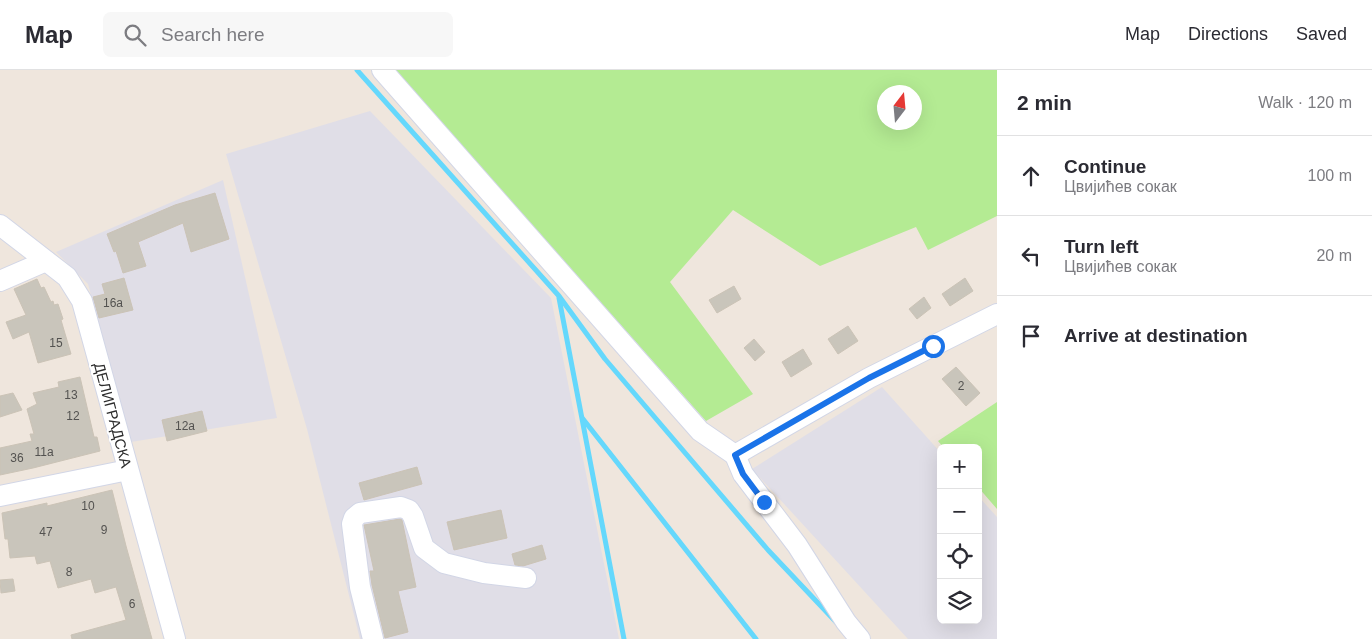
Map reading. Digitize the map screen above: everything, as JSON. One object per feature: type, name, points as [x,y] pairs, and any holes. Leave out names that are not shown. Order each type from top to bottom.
[{"type":"street","points":[[382,70],[700,431],[735,455],[743,474],[797,546],[846,622],[860,639]]},
{"type":"street","name":"ДЕЛИГРАДСКА","points":[[0,225],[67,277],[82,301],[175,639]]},
{"type":"street","points":[[0,281],[46,261]]},
{"type":"street","points":[[735,455],[869,378],[997,314]]},
{"type":"street","points":[[0,496],[128,470]]},
{"type":"street","points":[[373,639],[360,587],[352,524],[354,518],[360,513],[401,507],[409,510],[413,516],[424,548],[444,563],[484,573],[526,578]]},
{"type":"shaded area","points":[[370,111],[551,298],[619,639],[360,639],[307,429],[226,154]]},
{"type":"shaded area","points":[[223,180],[277,418],[131,442],[88,284],[56,252]]},
{"type":"shaded area","points":[[882,387],[937,449],[937,624],[982,624],[982,500],[997,517],[997,639],[908,639],[752,469]]},
{"type":"green space","points":[[395,70],[997,70],[997,216],[928,250],[916,227],[820,266],[733,210],[670,282],[753,394],[706,421]]},
{"type":"green space","points":[[997,402],[997,509],[982,492],[982,444],[941,444],[938,441]]},
{"type":"building","points":[[215,193],[229,239],[191,252],[183,223],[138,242],[146,266],[123,273],[116,251],[114,252],[107,234],[175,205]]},
{"type":"building","points":[[124,278],[133,310],[99,318],[93,297],[105,294],[102,284]]},
{"type":"building","points":[[965,278],[973,291],[950,306],[942,294]]},
{"type":"building","points":[[37,279],[41,288],[44,287],[51,302],[53,301],[54,305],[58,304],[71,354],[38,363],[29,332],[13,339],[6,322],[26,315],[14,289]]},
{"type":"building","points":[[734,286],[741,299],[717,313],[709,300]]},
{"type":"building","points":[[924,297],[931,308],[917,319],[909,309]]},
{"type":"building","points":[[848,326],[858,341],[838,354],[828,339]]},
{"type":"building","points":[[754,339],[765,352],[755,361],[744,348]]},
{"type":"building","points":[[803,349],[812,364],[791,377],[782,362]]},
{"type":"building","points":[[956,367],[980,393],[966,406],[942,379]]},
{"type":"building","points":[[80,377],[94,437],[97,437],[100,451],[0,475],[0,448],[32,441],[30,434],[34,434],[27,409],[37,404],[33,393],[59,387],[58,382]]},
{"type":"building","points":[[13,393],[22,410],[0,417],[0,396]]},
{"type":"building","points":[[202,411],[207,431],[167,441],[162,420]]},
{"type":"building","points":[[417,467],[422,484],[364,500],[359,483]]},
{"type":"building","points":[[112,490],[152,639],[72,639],[71,635],[126,620],[116,587],[95,593],[91,579],[58,588],[50,561],[37,564],[35,556],[10,558],[8,539],[5,539],[2,513],[47,503],[47,506]]},
{"type":"building","points":[[501,510],[507,538],[454,550],[447,522]]},
{"type":"building","points":[[402,520],[416,587],[398,591],[408,632],[385,638],[372,585],[370,571],[374,571],[364,525]]},
{"type":"building","points":[[542,545],[546,559],[523,566],[515,565],[512,554]]},
{"type":"building","points":[[13,579],[15,591],[1,593],[0,580]]},
{"type":"waterway","points":[[357,70],[559,296],[605,359],[768,550],[836,622]]},
{"type":"waterway","points":[[559,298],[624,639]]},
{"type":"waterway","points":[[583,419],[756,639]]},
{"type":"route","points":[[764,502],[743,474],[735,455],[869,378],[933,346]]}]
